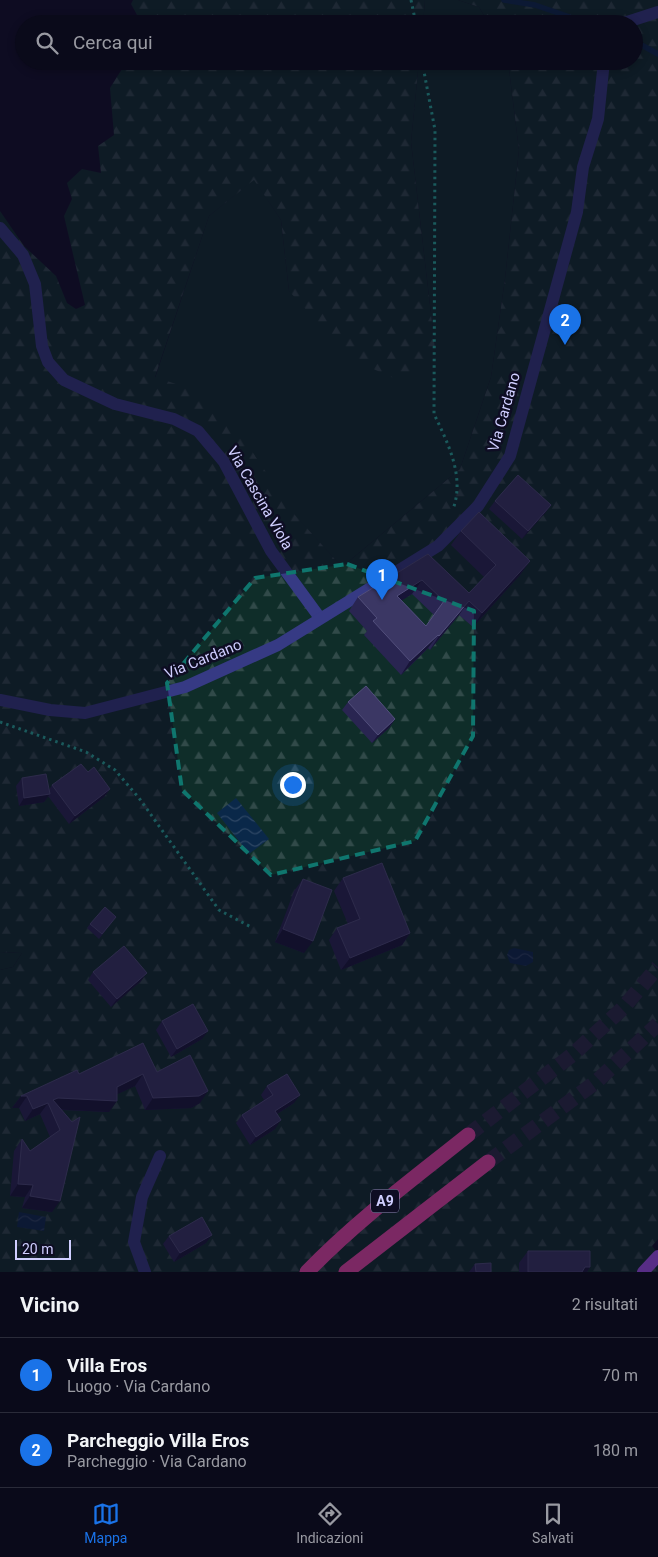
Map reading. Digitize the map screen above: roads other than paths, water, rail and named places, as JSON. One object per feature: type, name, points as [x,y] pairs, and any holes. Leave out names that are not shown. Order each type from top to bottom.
[{"type":"highway","name":"A9","points":[[307,1272],[334,1244],[370,1213],[468,1135]]},
{"type":"highway","name":"A9","points":[[346,1272],[488,1162]]},
{"type":"main road","points":[[643,1272],[658,1256]]},
{"type":"street","points":[[643,16],[658,12]]},
{"type":"street","name":"Via Cardano","points":[[0,700],[50,710],[85,713],[185,688],[278,644],[438,546],[478,506],[510,456],[577,212],[583,167],[598,119],[603,70]]},
{"type":"street","name":"Via Cascina Viola","points":[[0,228],[23,255],[35,284],[42,346],[48,362],[64,380],[115,404],[174,419],[198,431],[224,462],[271,551],[320,618]]},
{"type":"street","points":[[145,1272],[134,1242],[142,1197],[160,1156]]},
{"type":"water","points":[[236,798],[269,839],[249,854],[217,813]]},
{"type":"water","points":[[514,948],[533,952],[533,962],[526,966],[510,963],[507,955],[509,950]]},
{"type":"water","points":[[19,1212],[46,1217],[44,1231],[17,1227]]},
{"type":"waterway","points":[[504,0],[535,5],[564,15]]},
{"type":"waterway","points":[[643,46],[658,54]]},
{"type":"tunnel","points":[[468,1135],[572,1055],[622,1009],[658,967]]},
{"type":"tunnel","points":[[488,1162],[596,1082],[658,1024]]},
{"type":"place","name":"Parcheggio Villa Eros","points":[[565,345]]},
{"type":"place","name":"Villa Eros","points":[[382,600]]}]
